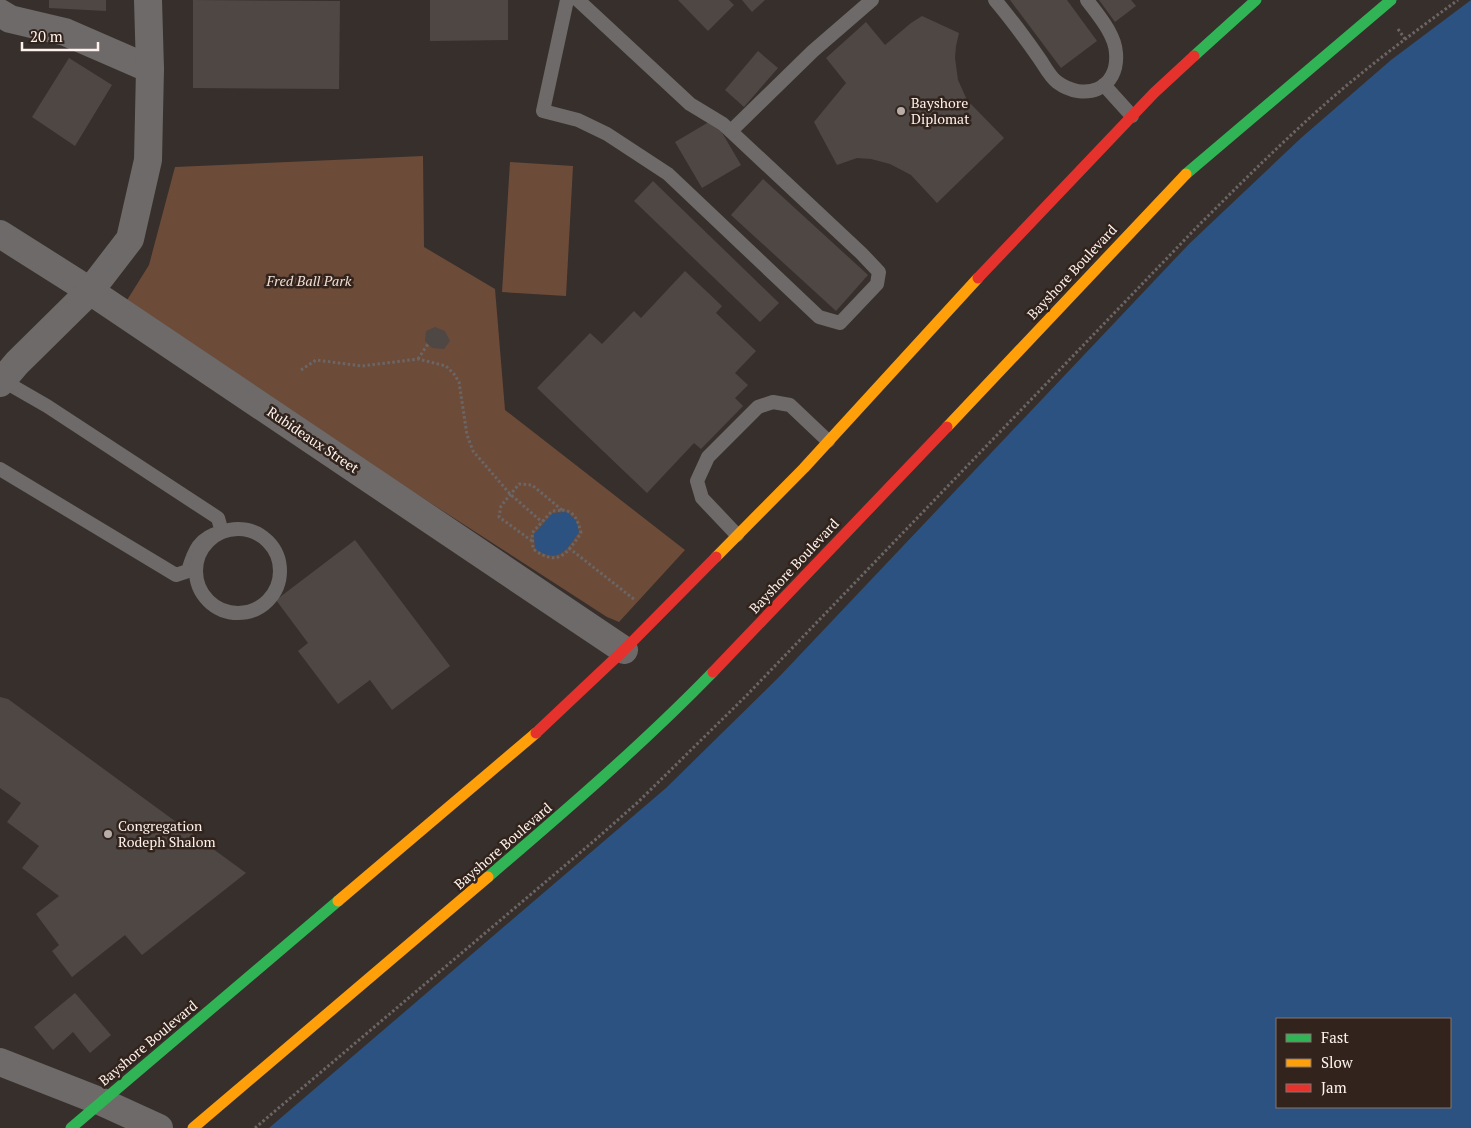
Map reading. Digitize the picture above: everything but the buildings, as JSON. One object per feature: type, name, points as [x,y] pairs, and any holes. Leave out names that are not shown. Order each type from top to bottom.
[{"type":"main road","name":"Bayshore Boulevard","points":[[71,1128],[534,735],[624,650],[828,441],[1015,237],[1154,93],[1256,0]]},
{"type":"main road","name":"Bayshore Boulevard","points":[[193,1128],[501,868],[666,720],[736,650],[1188,172],[1391,0]]},
{"type":"street","points":[[1,381],[90,291],[130,240],[148,160],[150,68],[148,0]]},
{"type":"street","points":[[0,14],[10,19],[65,32],[150,68]]},
{"type":"street","name":"Rubideaux Street","points":[[0,234],[90,291],[624,650]]},
{"type":"street","points":[[0,1062],[102,1102],[159,1128]]},
{"type":"lane","points":[[567,0],[543,111],[578,120],[607,134],[668,174],[819,317],[840,323],[877,284],[879,272],[731,131],[690,104],[578,0]]},
{"type":"lane","points":[[731,131],[813,51],[872,0]]},
{"type":"lane","points":[[995,0],[1009,16],[1056,82],[1076,93],[1100,90],[1114,75],[1116,52],[1108,28],[1087,0]]},
{"type":"lane","points":[[1104,85],[1132,116]]},
{"type":"lane","points":[[1,381],[47,406],[218,518],[222,532]]},
{"type":"lane","points":[[737,535],[702,498],[698,481],[708,457],[758,408],[773,402],[790,405],[828,441]]},
{"type":"lane","points":[[0,469],[176,575],[188,571],[193,554],[207,536],[222,532],[235,529],[250,530],[262,536],[272,546],[279,558],[278,586],[271,598],[260,607],[248,612],[234,613],[220,610],[209,602],[201,591],[196,578],[196,564],[201,550],[210,540],[222,532]]},
{"type":"path","points":[[255,1128],[637,803],[746,696],[1256,167],[1341,90],[1458,0]]},
{"type":"path","points":[[418,359],[428,344]]},
{"type":"path","points":[[300,370],[316,360],[362,366],[418,359],[446,366],[459,382],[468,434],[473,451],[510,494],[542,522]]},
{"type":"path","points":[[532,542],[499,518],[500,506],[519,484],[532,485],[562,510]]},
{"type":"path","points":[[562,510],[569,511],[578,520],[581,533],[559,557],[545,558],[533,549],[532,533],[552,511],[562,510]]},
{"type":"path","points":[[569,548],[636,600]]},
{"type":"green space","name":"Fred Ball Park","points":[[423,156],[424,247],[495,289],[505,410],[685,550],[619,622],[607,617],[124,305],[149,265],[175,167]]},
{"type":"green space","points":[[510,162],[573,166],[566,296],[502,292]]},
{"type":"water","points":[[1471,0],[1471,1128],[269,1128],[666,788],[779,677],[1189,244],[1301,138],[1391,60]]},
{"type":"water","points":[[567,512],[576,520],[579,532],[566,550],[556,555],[550,555],[535,549],[534,534],[553,513]]},
{"type":"traffic: fast","points":[[1194,56],[1256,0]]},
{"type":"traffic: fast","points":[[1186,174],[1391,0]]},
{"type":"traffic: fast","points":[[488,877],[631,752],[713,672]]},
{"type":"traffic: fast","points":[[71,1128],[338,901]]},
{"type":"traffic: slow","points":[[947,427],[1186,174]]},
{"type":"traffic: slow","points":[[716,557],[804,468],[978,278]]},
{"type":"traffic: slow","points":[[338,901],[536,733]]},
{"type":"traffic: slow","points":[[193,1128],[488,877]]},
{"type":"traffic: jam","points":[[978,278],[1154,93],[1194,56]]},
{"type":"traffic: jam","points":[[713,672],[947,427]]},
{"type":"traffic: jam","points":[[536,733],[624,650],[716,557]]},
{"type":"place","name":"Bayshore Diplomat","points":[[901,111]]},
{"type":"place","name":"Congregation Rodeph Shalom","points":[[108,834]]}]
